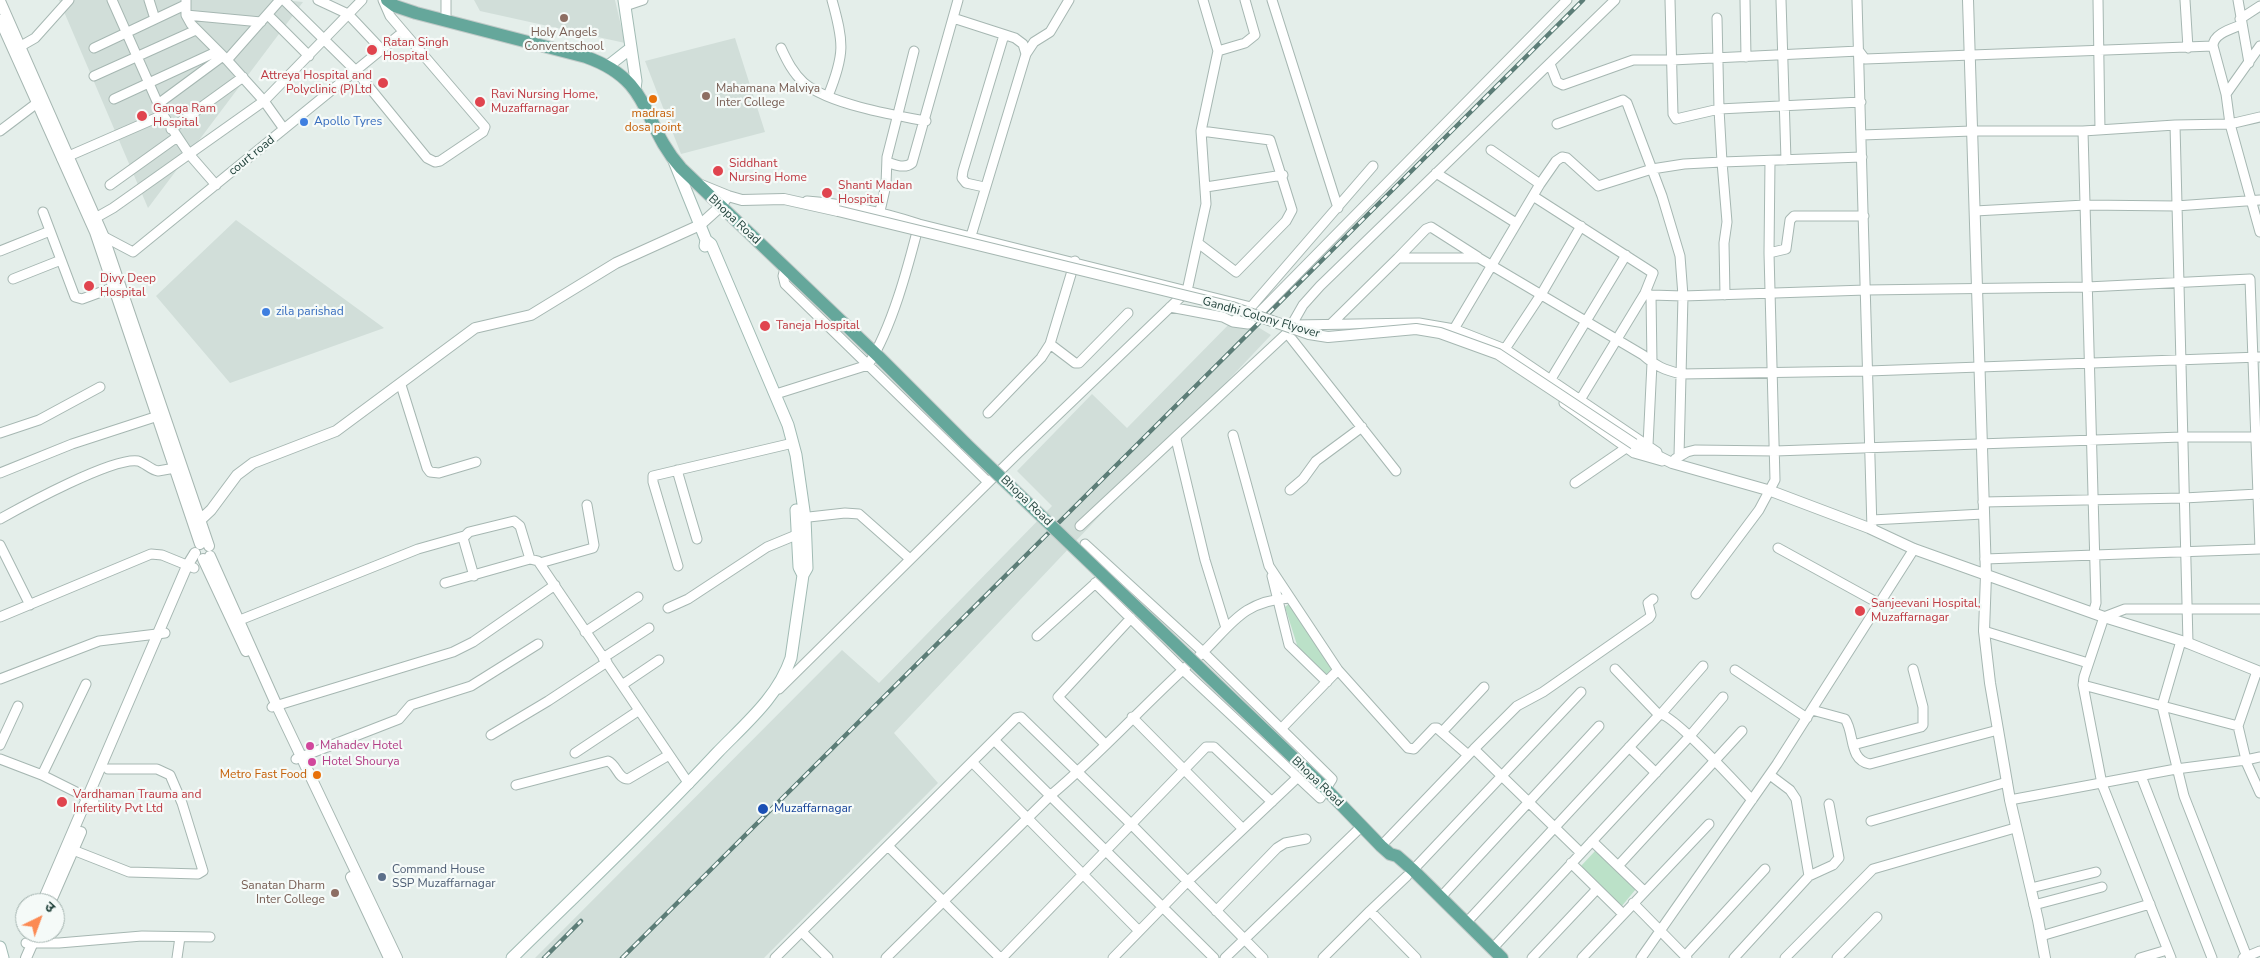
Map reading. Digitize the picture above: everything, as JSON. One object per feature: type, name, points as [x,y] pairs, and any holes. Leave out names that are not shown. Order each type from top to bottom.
[{"type":"main road","points":[[386,0],[588,52],[611,64],[625,78],[636,85]]},
{"type":"main road","points":[[386,0],[395,6],[416,13],[611,64]]},
{"type":"main road","points":[[624,3],[636,85]]},
{"type":"main road","points":[[611,64],[631,48]]},
{"type":"main road","name":"Bhopa Road","points":[[636,85],[661,141],[673,160],[695,183],[724,201],[785,268],[1324,787],[1386,850],[1397,856],[1410,873],[1495,955]]},
{"type":"main road","points":[[673,160],[706,240],[705,245],[789,444]]},
{"type":"main road","points":[[512,958],[689,784],[771,696],[787,671],[791,658],[803,575],[799,567],[802,533],[801,518],[789,444],[776,394],[711,244],[706,240]]},
{"type":"main road","name":"Bhopa Road","points":[[1410,873],[1466,923],[1495,955]]},
{"type":"main road","points":[[0,947],[3,958]]},
{"type":"street","points":[[17,48],[35,38],[69,0]]},
{"type":"street","points":[[112,0],[163,116],[189,154],[216,185]]},
{"type":"street","points":[[149,0],[155,19]]},
{"type":"street","points":[[158,104],[223,55],[264,18],[280,0]]},
{"type":"street","points":[[284,0],[356,71],[430,160],[440,160],[483,132],[485,130],[483,124],[390,16],[386,0]]},
{"type":"street","points":[[318,0],[348,14],[382,50]]},
{"type":"street","points":[[93,219],[264,101],[362,0]]},
{"type":"street","points":[[446,0],[446,15]]},
{"type":"street","points":[[624,3],[643,0]]},
{"type":"street","points":[[828,96],[837,74],[842,47],[842,38],[832,0]]},
{"type":"street","points":[[887,162],[901,166],[911,164],[926,121],[958,0]]},
{"type":"street","points":[[971,236],[1026,54],[1034,42],[1050,32],[1069,0]]},
{"type":"street","points":[[771,696],[988,482],[1187,290],[1206,204],[1201,131],[1218,51],[1203,0]]},
{"type":"street","points":[[1218,51],[1245,43],[1255,35],[1245,0]]},
{"type":"street","points":[[1272,0],[1338,208]]},
{"type":"street","points":[[1170,307],[1223,317],[1233,322],[1248,324],[1566,0]]},
{"type":"street","points":[[1080,526],[1287,333],[1303,305],[1320,286],[1615,0]]},
{"type":"street","points":[[1670,0],[1668,8],[1672,60],[1673,114],[1676,119],[1719,109],[1861,102]]},
{"type":"street","points":[[1745,0],[1746,57]]},
{"type":"street","points":[[1781,0],[1786,160]]},
{"type":"street","points":[[1857,0],[1872,525]]},
{"type":"street","points":[[1968,0],[1986,575],[1984,631],[1998,730],[2015,828],[2041,936],[2044,958]]},
{"type":"street","points":[[2098,0],[2100,130]]},
{"type":"street","points":[[2185,0],[2188,48]]},
{"type":"street","points":[[2238,0],[2249,63]]},
{"type":"street","points":[[0,1],[17,48],[99,234],[198,523],[203,553],[299,758],[397,958]]},
{"type":"street","points":[[2260,6],[2241,22],[2217,36],[2213,46],[2226,94],[2230,124],[2256,201],[2260,232]]},
{"type":"street","points":[[94,48],[155,19],[186,7],[264,18],[309,56]]},
{"type":"street","points":[[186,7],[196,30],[243,77],[264,101],[284,129]]},
{"type":"street","points":[[953,18],[1020,41],[1026,54]]},
{"type":"street","points":[[1717,18],[1719,109],[1727,222],[1724,243],[1725,295]]},
{"type":"street","points":[[0,20],[17,48]]},
{"type":"street","points":[[94,76],[138,58],[196,30]]},
{"type":"street","name":"court road","points":[[99,234],[133,252],[403,32]]},
{"type":"street","points":[[984,188],[966,183],[962,178],[1004,35]]},
{"type":"street","points":[[1859,51],[1865,58],[2213,46]]},
{"type":"street","points":[[2226,94],[2260,46]]},
{"type":"street","points":[[781,48],[789,65],[803,82],[828,96],[898,116],[926,121]]},
{"type":"street","points":[[880,212],[886,185],[887,162],[914,51]]},
{"type":"street","points":[[1550,64],[1557,82],[1563,85],[1628,61],[1859,51]]},
{"type":"street","points":[[114,99],[223,55]]},
{"type":"street","points":[[171,129],[243,77]]},
{"type":"street","points":[[0,131],[40,101]]},
{"type":"street","points":[[1558,124],[1625,101],[1652,170],[1680,256],[1684,296],[1675,460]]},
{"type":"street","points":[[65,158],[163,116]]},
{"type":"street","points":[[1862,135],[1972,131],[2083,131],[2175,125],[2230,124],[2260,117]]},
{"type":"street","points":[[2175,125],[2182,437],[2189,608],[2185,642],[2162,706],[2184,796],[2245,957],[2260,951]]},
{"type":"street","points":[[1198,243],[1233,272],[1238,270],[1290,216],[1292,204],[1270,140],[1201,131]]},
{"type":"street","points":[[2083,131],[2096,603],[2093,614]]},
{"type":"street","points":[[110,185],[176,137]]},
{"type":"street","points":[[1491,150],[1540,184]]},
{"type":"street","points":[[1454,329],[1540,184],[1556,161],[1562,157],[1567,158],[1598,186],[1652,170],[1684,164],[1862,157]]},
{"type":"street","points":[[1696,594],[1759,510],[1771,491],[1775,480],[1774,372],[1769,253],[1770,161]]},
{"type":"street","points":[[1233,322],[1251,307],[1373,166]]},
{"type":"street","points":[[1436,173],[1516,223]]},
{"type":"street","points":[[1206,187],[1282,175]]},
{"type":"street","points":[[1533,196],[1653,273],[1648,294],[1652,363],[1648,445]]},
{"type":"street","points":[[784,199],[837,203],[880,212],[919,224],[1075,261],[1251,307]]},
{"type":"street","name":"Gandhi Colony Flyover","points":[[724,201],[784,199],[838,211],[1232,307],[1309,334],[1328,337],[1416,329],[1440,333],[1498,354],[1630,446]]},
{"type":"street","points":[[198,523],[212,510],[229,484],[243,469],[336,431],[401,385],[475,328],[531,315],[616,263],[700,225],[724,201]]},
{"type":"street","points":[[1974,211],[2085,205],[2176,206],[2256,201]]},
{"type":"street","points":[[43,212],[75,297],[82,299],[117,287]]},
{"type":"street","points":[[1769,253],[1786,249],[1789,224],[1794,216],[1864,216]]},
{"type":"street","points":[[776,394],[868,365],[876,354],[910,258],[919,224]]},
{"type":"street","points":[[1505,349],[1542,293],[1581,226]]},
{"type":"street","points":[[1331,324],[1426,229],[1431,227],[1480,258],[1542,293],[1652,363],[1664,370],[1681,374],[1868,371],[2257,357]]},
{"type":"street","points":[[0,251],[50,231]]},
{"type":"street","points":[[1551,379],[1626,255]]},
{"type":"street","points":[[1398,258],[1480,258]]},
{"type":"street","points":[[13,279],[61,260]]},
{"type":"street","points":[[988,413],[1040,358],[1050,344],[1075,261]]},
{"type":"street","points":[[785,268],[782,276],[785,284],[988,482]]},
{"type":"street","points":[[1648,294],[1684,296],[1866,290],[2087,288],[2255,279],[2260,549],[1985,559]]},
{"type":"street","points":[[117,287],[175,468],[198,523]]},
{"type":"street","points":[[1580,400],[1648,294]]},
{"type":"street","points":[[1050,344],[1079,363],[1128,313]]},
{"type":"street","points":[[1293,325],[1418,323],[1454,329],[1505,349],[1648,445],[1675,460]]},
{"type":"street","points":[[1287,333],[1396,471]]},
{"type":"street","points":[[1519,370],[1630,446],[1872,525],[1914,550],[2093,614],[2185,642],[2258,671],[2238,726],[2246,760],[2260,793]]},
{"type":"street","points":[[401,385],[430,472],[439,473],[476,462]]},
{"type":"street","points":[[0,433],[39,420],[100,387]]},
{"type":"street","points":[[0,473],[72,444],[158,416]]},
{"type":"street","points":[[1290,490],[1303,479],[1316,461],[1362,427]]},
{"type":"street","points":[[1234,435],[1279,598],[1289,644],[1327,682]]},
{"type":"street","points":[[1177,436],[1176,439],[1205,560],[1226,628]]},
{"type":"street","points":[[1675,460],[1695,450],[1870,449],[1981,443],[2182,437],[2258,437]]},
{"type":"street","points":[[678,566],[652,478],[655,475],[789,444]]},
{"type":"street","points":[[1575,483],[1630,446]]},
{"type":"street","points":[[0,519],[71,483],[128,462],[140,462],[158,472],[175,468]]},
{"type":"street","points":[[677,470],[696,539]]},
{"type":"street","points":[[1983,502],[2184,498],[2259,500]]},
{"type":"street","points":[[540,562],[593,548],[587,505]]},
{"type":"street","points":[[801,518],[845,513],[859,514],[910,559]]},
{"type":"street","points":[[1872,525],[1983,514]]},
{"type":"street","points":[[240,620],[418,549],[464,536],[469,532],[514,521],[520,526],[530,558]]},
{"type":"street","points":[[668,608],[688,599],[768,547],[802,533]]},
{"type":"street","points":[[464,536],[474,576]]},
{"type":"street","points":[[1085,544],[1202,652],[1332,779],[1324,787],[1320,798],[1183,670],[1095,583]]},
{"type":"street","points":[[0,545],[30,605]]},
{"type":"street","points":[[1778,548],[1878,604]]},
{"type":"street","points":[[1641,958],[1770,775],[1914,550]]},
{"type":"street","points":[[47,893],[91,800],[190,567],[203,553]]},
{"type":"street","points":[[203,553],[240,620],[275,707]]},
{"type":"street","points":[[0,617],[151,554],[162,555],[190,567]]},
{"type":"street","points":[[446,583],[530,558],[540,562],[638,711],[689,784]]},
{"type":"street","points":[[1269,566],[1338,670],[1410,749],[1417,747],[1434,728],[1442,732],[1501,775],[1581,853]]},
{"type":"street","points":[[1037,636],[1112,569]]},
{"type":"street","points":[[275,707],[453,652],[473,642],[555,585]]},
{"type":"street","points":[[585,632],[638,597]]},
{"type":"street","points":[[886,958],[1051,795],[1078,773],[1132,717],[1226,628],[1255,604],[1279,598],[1290,598]]},
{"type":"street","points":[[1386,850],[1471,752],[1513,709],[1543,692],[1649,618],[1651,615],[1648,604],[1653,599]]},
{"type":"street","points":[[2140,958],[2169,954],[2102,784],[2083,685],[2088,663],[2104,617],[2125,609],[2260,609]]},
{"type":"street","points":[[1105,744],[1058,696],[1132,618]]},
{"type":"street","points":[[490,735],[548,701],[649,628]]},
{"type":"street","points":[[1984,631],[2088,663]]},
{"type":"street","points":[[0,679],[99,641],[161,634]]},
{"type":"street","points":[[54,893],[73,850],[91,800],[108,769],[161,634]]},
{"type":"street","points":[[299,758],[399,719],[412,705],[471,686],[538,644]]},
{"type":"street","points":[[622,685],[659,660]]},
{"type":"street","points":[[1466,923],[1703,666]]},
{"type":"street","points":[[1615,669],[1660,714],[1689,737],[1752,800]]},
{"type":"street","points":[[1853,745],[1920,727],[1923,724],[1923,707],[1913,669]]},
{"type":"street","points":[[1281,729],[1338,670]]},
{"type":"street","points":[[1736,670],[1807,718]]},
{"type":"street","points":[[42,775],[86,684]]},
{"type":"street","points":[[2083,685],[2238,726]]},
{"type":"street","points":[[1442,732],[1484,687]]},
{"type":"street","points":[[1325,957],[1410,873],[1581,692]]},
{"type":"street","points":[[1495,955],[1571,863],[1689,737],[1723,697]]},
{"type":"street","points":[[0,745],[18,706]]},
{"type":"street","points":[[1812,710],[1845,719],[1859,759],[1870,764],[1998,730]]},
{"type":"street","points":[[575,753],[638,711]]},
{"type":"street","points":[[775,958],[1016,718],[1023,717],[1262,958]]},
{"type":"street","points":[[1132,717],[1244,829]]},
{"type":"street","points":[[1440,898],[1599,726]]},
{"type":"street","points":[[1618,866],[1742,731]]},
{"type":"street","points":[[994,740],[1214,958]]},
{"type":"street","points":[[889,846],[1001,958],[1206,747],[1212,746],[1272,802]]},
{"type":"street","points":[[1629,747],[1656,772]]},
{"type":"street","points":[[516,785],[608,762],[612,763],[624,780],[669,755]]},
{"type":"street","points":[[2010,800],[2176,769],[2260,757]]},
{"type":"street","points":[[299,758],[389,958]]},
{"type":"street","points":[[0,759],[42,775],[91,800]]},
{"type":"street","points":[[972,762],[1139,931]]},
{"type":"street","points":[[73,850],[129,872],[198,874],[203,871],[182,803],[170,775],[157,769],[108,769]]},
{"type":"street","points":[[1770,775],[1790,790],[1796,799],[1809,876]]},
{"type":"street","points":[[2141,776],[2212,958]]},
{"type":"street","points":[[1113,958],[1187,882],[1298,777]]},
{"type":"street","points":[[1871,821],[2007,782]]},
{"type":"street","points":[[1734,958],[1809,876],[1833,865],[1839,858],[1830,804]]},
{"type":"street","points":[[1582,958],[1709,824]]},
{"type":"street","points":[[1225,958],[1362,826]]},
{"type":"street","points":[[1785,958],[1873,869],[2015,828]]},
{"type":"street","points":[[1216,911],[1277,848],[1285,843],[1306,839]]},
{"type":"street","points":[[1592,841],[1644,891]]},
{"type":"street","points":[[1571,863],[1623,914]]},
{"type":"street","points":[[1633,903],[1686,957],[1765,869]]},
{"type":"street","points":[[2030,888],[2096,872]]},
{"type":"street","points":[[2034,905],[2102,887]]},
{"type":"street","points":[[1532,958],[1597,889]]},
{"type":"street","points":[[2041,936],[2150,904]]},
{"type":"street","points":[[1370,911],[1412,957]]},
{"type":"street","points":[[1837,958],[1877,917]]},
{"type":"street","points":[[802,932],[828,958]]},
{"type":"street","points":[[65,942],[142,936],[210,937]]},
{"type":"street","points":[[177,958],[180,937]]},
{"type":"street","points":[[19,958],[27,943]]},
{"type":"street","points":[[26,958],[28,943]]},
{"type":"shaded area","points":[[59,0],[283,0],[303,2],[148,208]]},
{"type":"shaded area","name":"Holy Angels Conventschool","points":[[474,0],[615,0],[625,43],[480,11]]},
{"type":"shaded area","name":"Mahamana Malviya Inter College","points":[[735,38],[765,132],[681,154],[645,61]]},
{"type":"shaded area","name":"zila parishad","points":[[236,220],[384,328],[230,383],[156,296]]},
{"type":"shaded area","points":[[1238,315],[1271,335],[894,733],[938,783],[764,958],[535,958],[842,650],[879,683],[1052,506],[1017,471],[1092,394],[1127,428]]},
{"type":"green space","points":[[1290,603],[1334,667],[1326,675],[1298,648],[1285,607]]},
{"type":"green space","points":[[1596,850],[1636,889],[1621,907],[1581,866]]},
{"type":"railway","points":[[622,958],[1583,0]]},
{"type":"railway","points":[[544,958],[581,921]]},
{"type":"place","name":"Holy Angels Conventschool","points":[[564,18]]},
{"type":"place","name":"Ratan Singh Hospital","points":[[372,50]]},
{"type":"place","name":"Attreya Hospital and Polyclinic (P)Ltd","points":[[383,83]]},
{"type":"place","name":"Mahamana Malviya Inter College","points":[[706,96]]},
{"type":"place","name":"madrasi dosa point","points":[[653,99]]},
{"type":"place","name":"Ravi Nursing Home, Muzaffarnagar","points":[[480,102]]},
{"type":"place","name":"Ganga Ram Hospital","points":[[142,116]]},
{"type":"place","name":"Apollo Tyres","points":[[304,122]]},
{"type":"place","name":"Siddhant Nursing Home","points":[[718,171]]},
{"type":"place","name":"Shanti Madan Hospital","points":[[827,193]]},
{"type":"place","name":"Divy Deep Hospital","points":[[89,286]]},
{"type":"place","name":"zila parishad","points":[[266,312]]},
{"type":"place","name":"Taneja Hospital","points":[[765,326]]},
{"type":"place","name":"Sanjeevani Hospital, Muzaffarnagar","points":[[1860,611]]},
{"type":"place","name":"Mahadev Hotel","points":[[310,746]]},
{"type":"place","name":"Hotel Shourya","points":[[312,762]]},
{"type":"place","name":"Metro Fast Food","points":[[317,775]]},
{"type":"place","name":"Vardhaman Trauma and Infertility Pvt Ltd","points":[[62,802]]},
{"type":"place","name":"Muzaffarnagar","points":[[763,809]]},
{"type":"place","name":"Command House SSP Muzaffarnagar","points":[[382,877]]},
{"type":"place","name":"Sanatan Dharm Inter College","points":[[335,893]]}]
